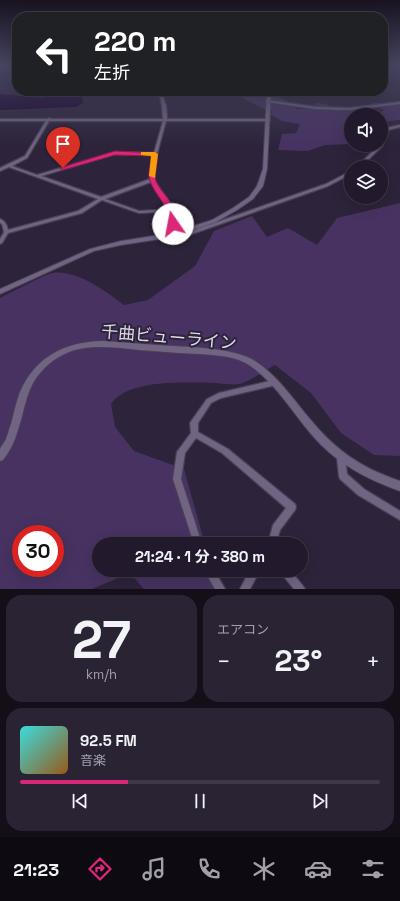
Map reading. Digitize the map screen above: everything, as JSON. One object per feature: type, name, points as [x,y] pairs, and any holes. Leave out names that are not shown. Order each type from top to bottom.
[{"type":"street","points":[[161,96],[165,119],[155,154],[152,180],[170,206],[172,213],[173,237]]},
{"type":"street","points":[[173,237],[214,221],[235,209],[256,192],[264,177],[265,169],[268,96]]},
{"type":"street","points":[[268,101],[316,108],[349,109],[400,103]]},
{"type":"street","points":[[0,170],[26,157],[49,119]]},
{"type":"street","points":[[0,120],[268,120]]},
{"type":"street","points":[[388,129],[400,126]]},
{"type":"street","points":[[366,160],[374,152]]},
{"type":"street","points":[[37,176],[115,153],[155,154]]},
{"type":"street","points":[[9,166],[139,212],[157,211],[172,213]]},
{"type":"street","points":[[0,292],[92,250],[121,242],[173,237],[326,185],[344,176]]},
{"type":"street","points":[[6,232],[73,215],[101,199],[152,180]]},
{"type":"street","points":[[0,220],[4,224],[6,232],[0,243]]},
{"type":"street","name":"千曲ビューライン","points":[[0,457],[9,445],[24,394],[34,373],[44,363],[55,356],[80,346],[106,344],[226,354],[242,358],[251,363],[274,383],[324,442],[341,458],[379,480],[400,486]]},
{"type":"street","points":[[196,537],[177,479],[181,452],[195,434],[194,421],[209,401],[219,396],[274,383]]},
{"type":"street","points":[[195,434],[226,451],[292,507],[276,528],[274,537]]},
{"type":"street","points":[[341,458],[343,476],[362,492],[400,516]]},
{"type":"street","points":[[213,577],[220,589]]},
{"type":"street","points":[[245,589],[251,577]]},
{"type":"street","points":[[290,577],[300,589]]},
{"type":"shaded area","points":[[0,94],[41,98],[54,96],[82,96],[83,103],[76,107],[0,110]]},
{"type":"shaded area","points":[[239,96],[276,96],[289,102],[297,109],[315,108],[315,103],[320,103],[344,111],[344,144],[325,145],[308,151],[278,150],[282,134],[296,133],[300,124],[282,121],[271,115],[272,111],[262,108]]},
{"type":"shaded area","points":[[369,102],[400,105],[400,120],[388,121],[388,108],[381,108]]},
{"type":"shaded area","points":[[400,203],[400,456],[374,455],[341,433],[311,393],[275,365],[240,384],[175,383],[145,386],[131,390],[120,396],[111,404],[115,427],[134,451],[184,469],[203,537],[92,537],[92,577],[120,577],[92,589],[0,589],[0,298],[48,274],[62,273],[71,274],[91,283],[124,305],[148,300],[195,266],[214,231],[252,216],[267,237],[288,228],[317,245],[337,218]]},
{"type":"shaded area","points":[[134,577],[213,577],[219,589],[144,589]]},
{"type":"slow traffic","points":[[143,154],[155,154],[153,176]]},
{"type":"route","points":[[63,168],[115,153],[155,154],[152,180],[170,206],[173,224]]}]
